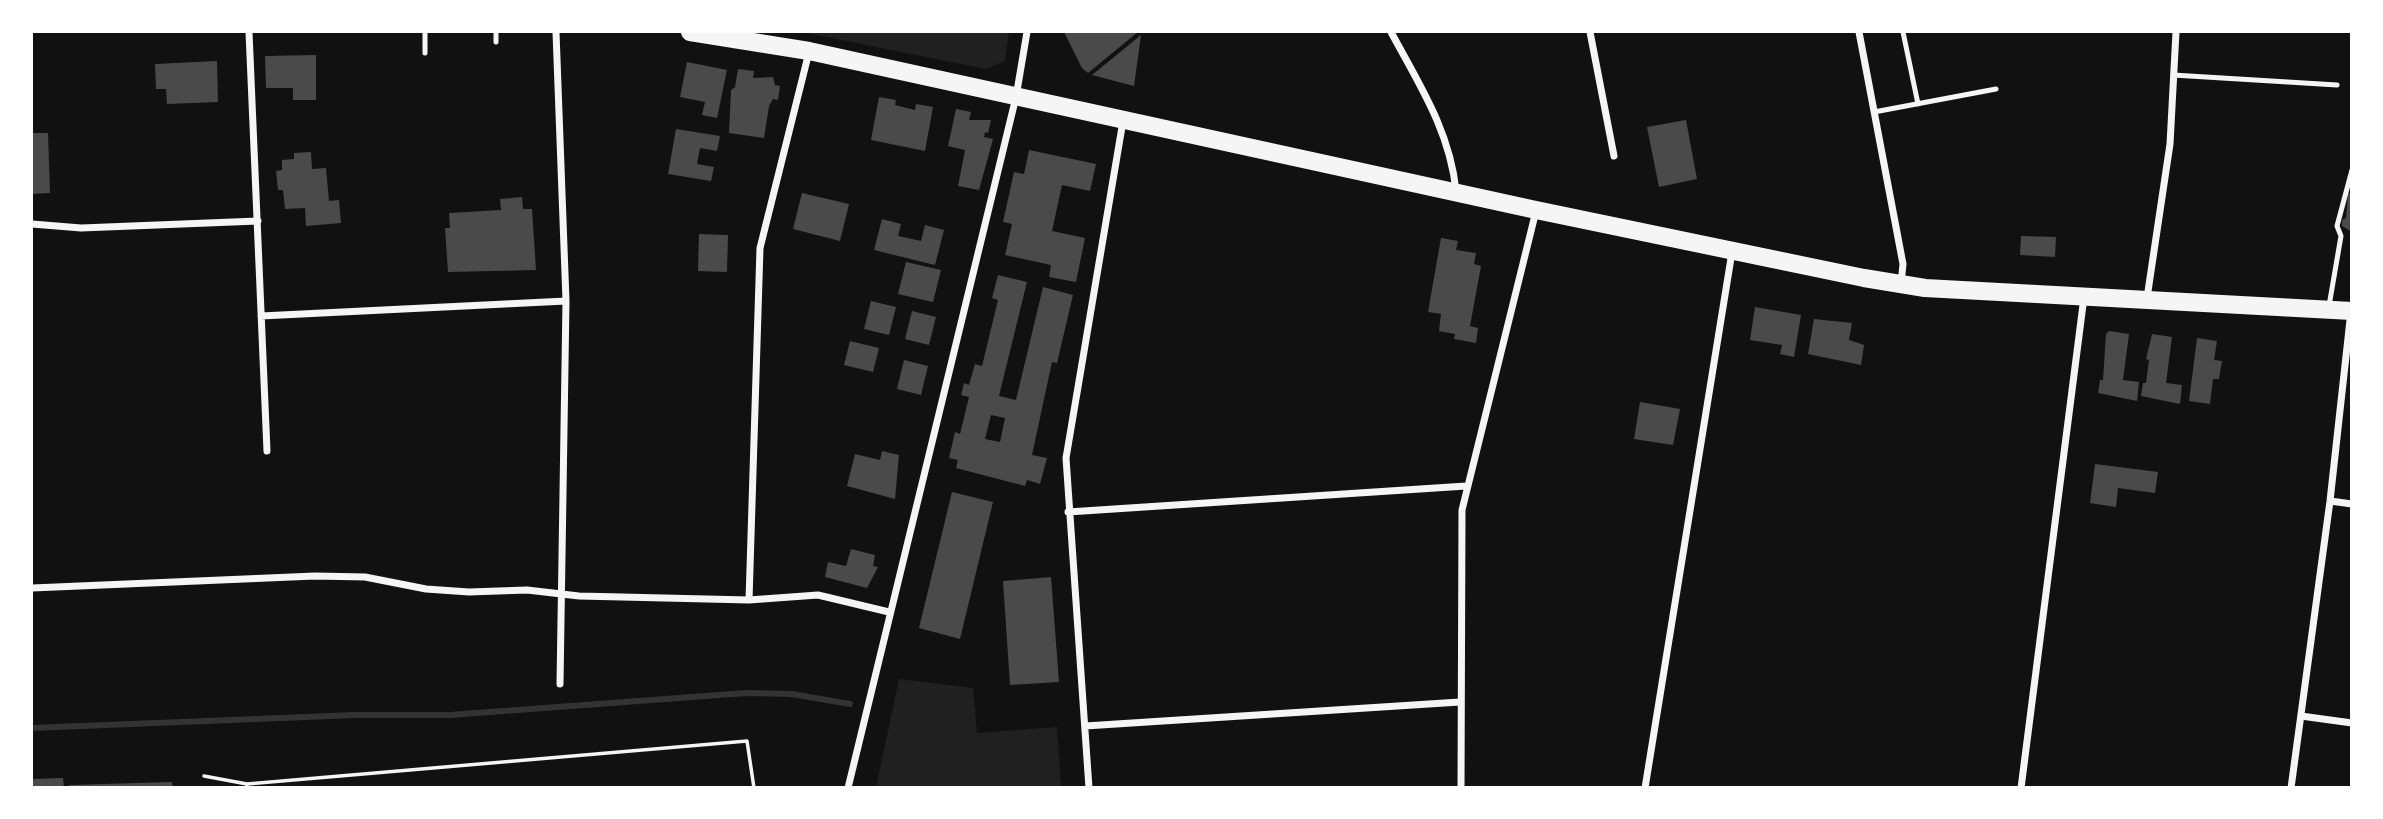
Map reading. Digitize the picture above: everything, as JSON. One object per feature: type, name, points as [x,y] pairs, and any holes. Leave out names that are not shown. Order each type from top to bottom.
[{"type":"main road","points":[[690,32],[809,51],[1536,211],[1901,284],[2351,311]]},
{"type":"street","points":[[249,32],[267,452]]},
{"type":"street","points":[[556,32],[566,301],[560,684]]},
{"type":"street","points":[[848,788],[1016,97],[1027,32]]},
{"type":"street","points":[[1391,32],[1446,136],[1453,160],[1456,192]]},
{"type":"street","points":[[1590,32],[1614,156]]},
{"type":"street","points":[[1859,32],[1903,264],[1901,284]]},
{"type":"street","points":[[2147,300],[2170,144],[2176,32]]},
{"type":"street","points":[[749,600],[760,248],[809,51]]},
{"type":"street","points":[[1089,788],[1066,458],[1123,120]]},
{"type":"street","points":[[1461,788],[1462,510],[1536,211]]},
{"type":"street","points":[[32,224],[81,228],[258,222]]},
{"type":"street","points":[[1645,788],[1733,251]]},
{"type":"street","points":[[2021,788],[2084,297]]},
{"type":"street","points":[[261,316],[566,301]]},
{"type":"street","points":[[2291,788],[2330,501],[2351,311]]},
{"type":"street","points":[[1068,512],[1466,486]]},
{"type":"street","points":[[2330,501],[2351,504]]},
{"type":"street","points":[[32,588],[314,576],[365,577],[426,589],[469,592],[749,600],[818,595],[889,612]]},
{"type":"street","points":[[1085,726],[1460,702]]},
{"type":"street","points":[[2301,716],[2351,723]]},
{"type":"lane","points":[[425,32],[425,53]]},
{"type":"lane","points":[[496,32],[496,42]]},
{"type":"lane","points":[[1903,32],[1918,104]]},
{"type":"lane","points":[[2174,75],[2337,85]]},
{"type":"lane","points":[[1874,112],[1996,89]]},
{"type":"lane","points":[[2329,310],[2342,236],[2337,226],[2351,170]]},
{"type":"path","points":[[204,776],[247,786],[747,741],[754,788]]},
{"type":"shaded area","points":[[802,32],[1009,32],[1005,61],[986,69]]},
{"type":"shaded area","points":[[899,679],[973,688],[977,733],[1057,727],[1061,787],[876,787]]},
{"type":"building","points":[[1064,32],[1138,32],[1088,73],[1082,68]]},
{"type":"building","points":[[1141,35],[1134,86],[1092,75]]},
{"type":"building","points":[[316,55],[316,100],[293,100],[293,88],[266,88],[265,56]]},
{"type":"building","points":[[217,61],[218,102],[167,104],[166,89],[156,89],[155,64]]},
{"type":"building","points":[[687,62],[727,70],[717,118],[702,115],[705,102],[680,97]]},
{"type":"building","points":[[738,69],[754,71],[753,78],[773,77],[775,85],[780,86],[778,100],[773,99],[769,106],[764,138],[729,133],[731,90],[735,87]]},
{"type":"building","points":[[879,97],[896,100],[895,105],[915,110],[916,104],[933,107],[925,151],[871,140]]},
{"type":"building","points":[[956,109],[971,112],[969,120],[991,120],[988,133],[985,132],[984,137],[993,139],[979,190],[958,186],[965,150],[948,146]]},
{"type":"building","points":[[1686,120],[1697,179],[1659,187],[1647,127]]},
{"type":"building","points":[[676,129],[720,136],[717,151],[700,148],[697,164],[714,167],[711,181],[668,174]]},
{"type":"building","points":[[32,133],[48,133],[50,193],[32,194]]},
{"type":"building","points":[[1029,150],[1096,164],[1090,191],[1062,185],[1052,231],[1085,238],[1076,282],[1049,277],[1051,265],[1005,255],[1012,224],[1003,222],[1014,172],[1024,174]]},
{"type":"building","points":[[311,152],[312,169],[326,168],[329,201],[339,200],[341,223],[306,226],[305,208],[285,209],[283,190],[278,190],[276,171],[282,170],[282,160],[294,159],[294,153]]},
{"type":"building","points":[[802,193],[849,204],[840,241],[793,229]]},
{"type":"building","points":[[2352,193],[2352,232],[2342,226],[2342,220],[2346,218],[2348,194]]},
{"type":"building","points":[[522,197],[523,209],[532,209],[536,270],[448,272],[445,228],[450,228],[449,213],[501,210],[500,199]]},
{"type":"building","points":[[882,219],[901,224],[898,236],[921,241],[925,225],[944,230],[935,265],[874,250]]},
{"type":"building","points":[[699,234],[728,235],[727,272],[698,271]]},
{"type":"building","points":[[2021,236],[2056,237],[2055,257],[2020,255]]},
{"type":"building","points":[[1441,238],[1458,241],[1456,250],[1476,253],[1474,264],[1481,266],[1470,326],[1478,328],[1476,343],[1454,339],[1455,334],[1439,331],[1441,314],[1428,312]]},
{"type":"building","points":[[906,262],[941,270],[933,302],[898,294]]},
{"type":"building","points":[[998,275],[1027,282],[999,396],[1016,400],[1043,287],[1073,295],[1057,363],[1052,362],[1032,455],[1047,458],[1040,484],[1027,480],[1025,486],[956,468],[958,460],[949,458],[955,432],[960,434],[969,397],[961,395],[964,383],[969,385],[975,364],[982,366],[998,300],[992,298]],"holes":[[[991,415],[1005,418],[1000,442],[985,439]]]},
{"type":"building","points":[[871,301],[896,307],[889,335],[864,329]]},
{"type":"building","points":[[1755,307],[1801,315],[1794,357],[1780,354],[1782,345],[1750,340]]},
{"type":"building","points":[[912,311],[936,317],[929,345],[905,339]]},
{"type":"building","points":[[1814,319],[1852,323],[1849,340],[1864,345],[1861,365],[1808,354]]},
{"type":"building","points":[[2109,331],[2129,334],[2123,380],[2139,382],[2137,401],[2098,393],[2100,380],[2103,380],[2106,334]]},
{"type":"building","points":[[2152,334],[2172,337],[2166,383],[2182,385],[2180,404],[2141,396],[2143,383],[2146,383],[2149,360],[2146,359]]},
{"type":"building","points":[[2197,338],[2217,341],[2214,360],[2222,361],[2219,379],[2213,379],[2210,404],[2189,401]]},
{"type":"building","points":[[850,341],[879,348],[873,372],[844,365]]},
{"type":"building","points":[[904,360],[928,366],[921,395],[897,389]]},
{"type":"building","points":[[1640,402],[1680,409],[1673,445],[1634,439]]},
{"type":"building","points":[[882,451],[899,455],[895,499],[847,486],[855,454],[880,460]]},
{"type":"building","points":[[2095,464],[2158,472],[2155,493],[2118,488],[2116,507],[2090,503]]},
{"type":"building","points":[[952,492],[993,502],[960,639],[919,628]]},
{"type":"building","points":[[851,549],[875,555],[873,566],[878,567],[867,588],[825,577],[828,562],[846,566]]},
{"type":"building","points":[[1051,577],[1059,682],[1010,685],[1003,581]]},
{"type":"building","points":[[63,778],[64,788],[32,788],[32,779]]},
{"type":"building","points":[[172,782],[173,788],[69,788],[69,785]]},
{"type":"waterway","points":[[32,728],[355,715],[450,715],[746,693],[792,694],[850,704]]}]
